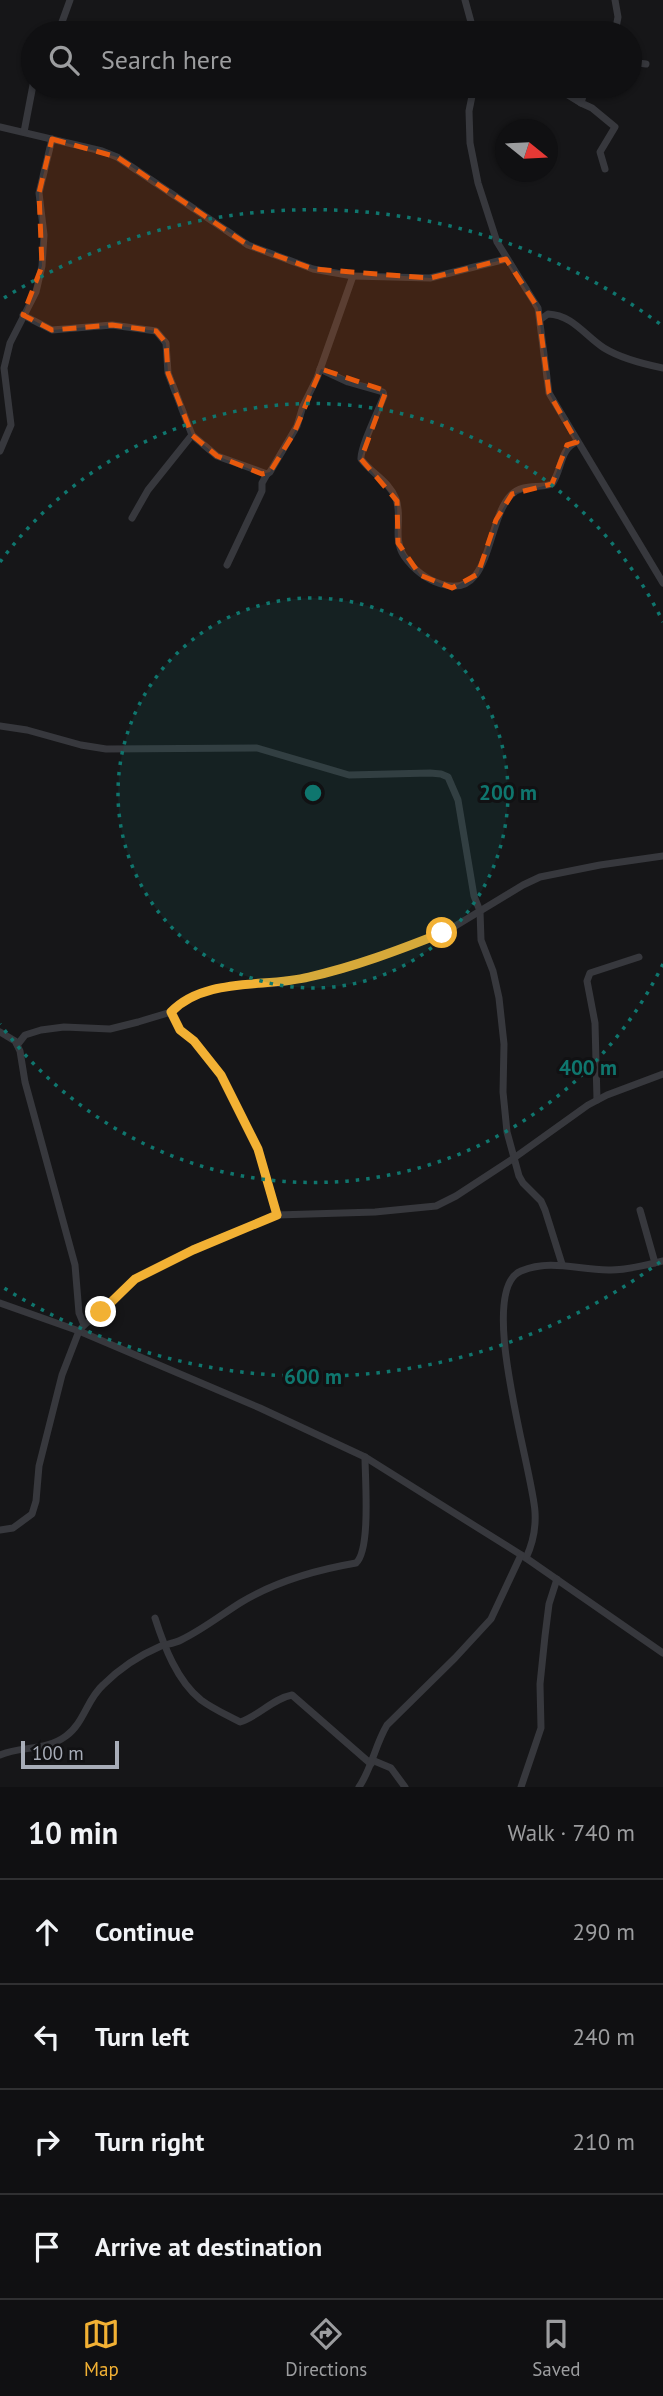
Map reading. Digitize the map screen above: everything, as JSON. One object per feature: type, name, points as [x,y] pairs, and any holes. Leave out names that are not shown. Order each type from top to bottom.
[{"type":"street","points":[[62,21],[70,0]]},
{"type":"street","points":[[465,0],[471,21]]},
{"type":"street","points":[[615,0],[617,21]]},
{"type":"street","points":[[642,64],[646,64]]},
{"type":"street","points":[[24,132],[31,98]]},
{"type":"street","points":[[472,98],[469,111],[470,143],[486,211],[506,260],[538,308],[549,393],[663,583]]},
{"type":"street","points":[[573,98],[592,108],[615,127],[600,152],[605,169]]},
{"type":"street","points":[[581,103],[582,98]]},
{"type":"street","points":[[0,127],[102,151],[117,158],[247,245],[313,269],[353,276],[430,278],[506,260]]},
{"type":"street","points":[[0,451],[11,425],[4,368],[10,343],[36,292],[42,265],[44,235],[40,193],[52,139]]},
{"type":"street","points":[[227,565],[262,491],[262,483],[294,433],[353,276]]},
{"type":"street","points":[[541,319],[548,314],[568,320],[618,356],[663,368]]},
{"type":"street","points":[[23,316],[51,330],[111,325],[156,331],[166,343],[168,373],[192,435],[217,456],[267,474]]},
{"type":"street","points":[[320,369],[348,382],[383,392],[384,396],[371,431],[363,445],[361,459],[385,481],[397,501],[398,543],[405,556],[420,575],[452,588],[468,583],[478,574],[496,520],[512,494],[530,486],[551,484],[559,471],[566,449],[577,442]]},
{"type":"street","points":[[132,518],[148,490],[192,435]]},
{"type":"street","points":[[0,726],[27,730],[81,745],[106,748],[257,748],[349,775],[441,774],[448,778],[458,800],[474,896],[480,911],[481,940],[494,971],[499,998],[504,1044],[505,1115],[514,1158],[523,1184],[541,1201],[562,1264]]},
{"type":"street","points":[[18,1044],[25,1035],[41,1030],[64,1027],[110,1029],[171,1012],[179,1003],[222,987],[282,983],[343,968],[442,933],[540,877],[663,856]]},
{"type":"street","points":[[597,1100],[595,1023],[587,981],[590,974],[639,957]]},
{"type":"street","points":[[171,1012],[180,1030],[194,1041],[221,1075],[258,1149],[277,1215]]},
{"type":"street","points":[[0,1031],[18,1044],[25,1082],[75,1265],[82,1328]]},
{"type":"street","points":[[0,1530],[13,1528],[32,1514],[37,1501],[39,1466],[62,1375],[82,1328],[108,1307],[135,1279],[193,1250],[277,1215],[375,1212],[436,1206],[514,1158],[597,1100],[663,1074]]},
{"type":"street","points":[[359,1787],[387,1725],[491,1619],[534,1537],[535,1511],[510,1383],[503,1303],[506,1291],[515,1274],[531,1268],[562,1264],[612,1270],[659,1262],[640,1210]]},
{"type":"street","points":[[0,1303],[82,1328],[365,1457],[523,1556],[663,1653]]},
{"type":"street","points":[[0,1755],[16,1749],[31,1749],[55,1743],[66,1737],[103,1685],[133,1662],[164,1645],[186,1637],[242,1602],[277,1584],[356,1563],[361,1559],[365,1520],[365,1457]]},
{"type":"street","points":[[521,1787],[541,1727],[540,1684],[548,1604],[557,1579]]},
{"type":"street","points":[[155,1618],[164,1645],[183,1680],[200,1699],[240,1722],[250,1719],[281,1698],[292,1695],[371,1762],[391,1768],[405,1787]]},
{"type":"highlighted area","points":[[52,139],[117,157],[248,245],[313,269],[430,278],[506,259],[538,308],[549,393],[577,442],[567,445],[552,484],[512,494],[496,520],[478,574],[452,588],[420,575],[405,556],[398,543],[397,501],[361,459],[386,391],[321,369],[294,433],[270,472],[262,474],[217,456],[192,435],[168,373],[166,343],[156,331],[112,325],[52,330],[23,315],[42,266],[39,193]]},
{"type":"route","points":[[101,1312],[135,1279],[172,1259],[277,1215],[258,1149],[221,1075],[194,1041],[180,1030],[171,1012],[179,1003],[222,987],[282,983],[310,977],[442,933]]}]
